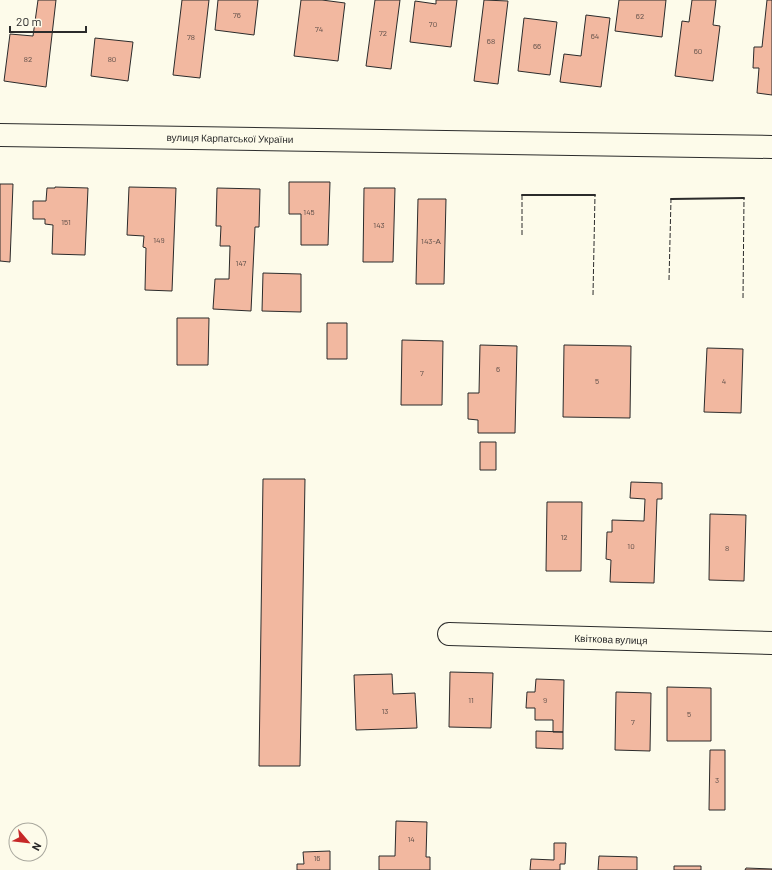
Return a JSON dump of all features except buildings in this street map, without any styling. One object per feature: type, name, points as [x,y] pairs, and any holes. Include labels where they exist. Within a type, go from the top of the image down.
[{"type":"main road","name":"вулиця Карпатської України","points":[[0,135],[772,147]]},
{"type":"main road","name":"Квіткова вулиця","points":[[449,634],[772,643]]},
{"type":"fence","points":[[522,195],[522,236]]},
{"type":"fence","points":[[593,295],[595,195]]},
{"type":"fence","points":[[743,298],[744,198]]},
{"type":"fence","points":[[669,280],[671,199]]},
{"type":"wall","points":[[522,195],[595,195]]},
{"type":"wall","points":[[671,199],[744,198]]}]
